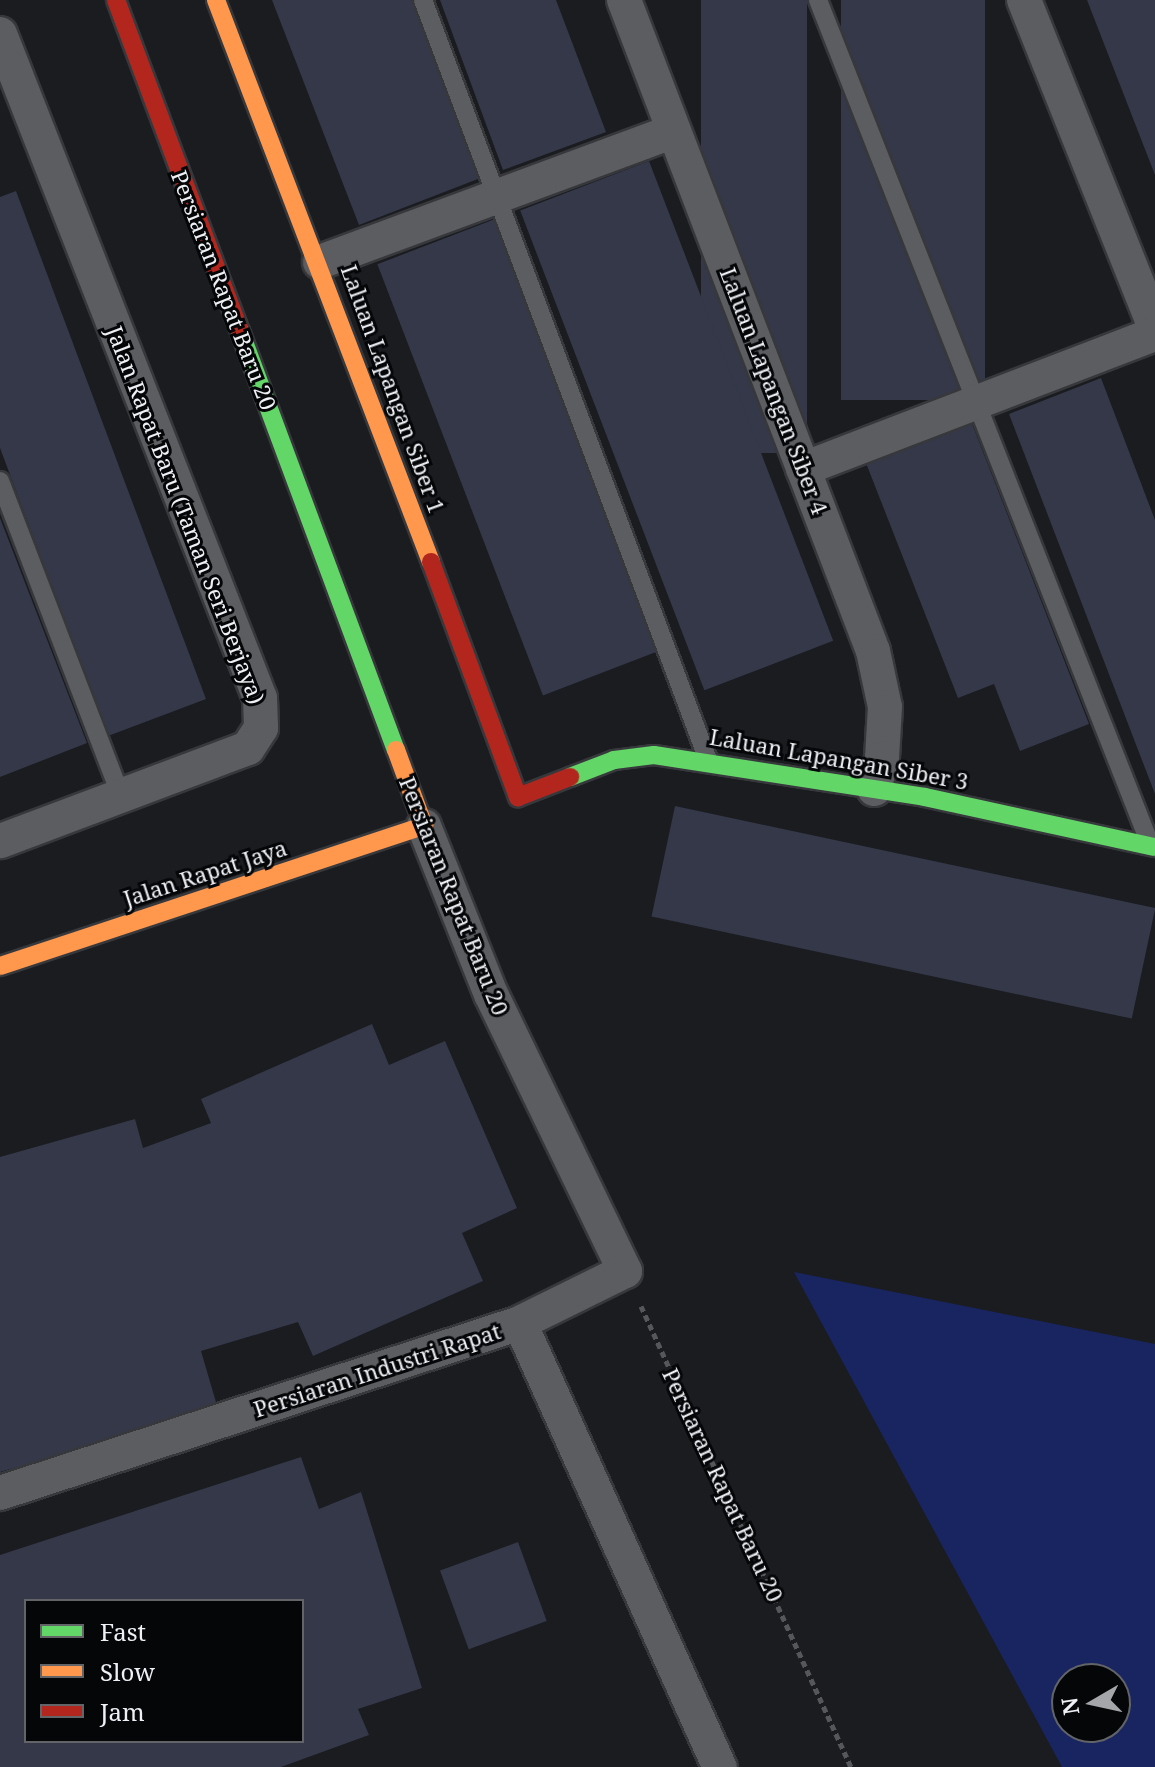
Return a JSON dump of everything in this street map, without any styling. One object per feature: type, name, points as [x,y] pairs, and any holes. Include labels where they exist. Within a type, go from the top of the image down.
[{"type":"street","name":"Persiaran Rapat Baru 20","points":[[116,0],[424,826],[491,994],[625,1271]]},
{"type":"street","name":"Laluan Lapangan Siber 1","points":[[216,0],[320,262],[518,797]]},
{"type":"street","name":"Laluan Lapangan Siber 4","points":[[624,0],[873,651],[882,693],[882,758],[874,789]]},
{"type":"street","points":[[1024,0],[1155,327]]},
{"type":"street","name":"Jalan Rapat Baru (Taman Seri Berjaya)","points":[[0,34],[260,698],[261,728],[248,748],[0,841]]},
{"type":"street","points":[[320,262],[674,131]]},
{"type":"street","points":[[803,469],[1155,334]]},
{"type":"street","name":"Laluan Lapangan Siber 3","points":[[518,797],[614,760],[654,755],[708,760],[874,789],[1153,847]]},
{"type":"street","name":"Jalan Rapat Jaya","points":[[0,966],[424,826]]},
{"type":"street","points":[[520,1323],[625,1271]]},
{"type":"street","name":"Persiaran Industri Rapat","points":[[0,1493],[520,1323],[720,1767]]},
{"type":"lane","points":[[423,0],[501,196],[708,760]]},
{"type":"lane","points":[[818,0],[974,403],[1153,847]]},
{"type":"lane","points":[[0,481],[121,797]]},
{"type":"path","name":"Persiaran Rapat Baru 20","points":[[625,1271],[851,1767]]},
{"type":"shaded area","points":[[794,1272],[1155,1344],[1155,1767],[1062,1767]]},
{"type":"building","points":[[272,0],[415,0],[483,177],[359,225]]},
{"type":"building","points":[[440,0],[556,0],[606,132],[503,170]]},
{"type":"building","points":[[701,0],[807,0],[807,453],[701,453]]},
{"type":"building","points":[[841,0],[985,0],[985,400],[841,400]]},
{"type":"building","points":[[1087,0],[1155,0],[1155,175]]},
{"type":"building","points":[[649,161],[833,641],[704,690],[520,210]]},
{"type":"building","points":[[16,191],[206,699],[108,736],[0,448],[0,197]]},
{"type":"building","points":[[495,219],[661,650],[543,695],[377,264]]},
{"type":"building","points":[[1101,378],[1155,520],[1155,794],[1009,414]]},
{"type":"building","points":[[971,421],[1089,724],[1020,751],[994,684],[958,698],[866,463]]},
{"type":"building","points":[[0,518],[87,743],[0,777]]},
{"type":"building","points":[[675,806],[1155,908],[1132,1019],[652,917]]},
{"type":"building","points":[[372,1024],[389,1065],[445,1041],[517,1208],[462,1233],[483,1281],[313,1356],[298,1322],[201,1351],[218,1409],[0,1472],[0,1157],[135,1119],[143,1148],[211,1123],[201,1099]]},
{"type":"building","points":[[301,1457],[319,1509],[361,1492],[422,1688],[358,1709],[369,1735],[281,1767],[0,1767],[0,1555]]},
{"type":"building","points":[[518,1542],[547,1621],[469,1649],[440,1570]]},
{"type":"traffic: fast","points":[[240,331],[396,750]]},
{"type":"traffic: fast","points":[[570,777],[614,760],[654,755],[925,797],[1155,847]]},
{"type":"traffic: slow","points":[[216,0],[431,562]]},
{"type":"traffic: slow","points":[[0,966],[424,826],[396,750]]},
{"type":"traffic: jam","points":[[116,0],[240,331]]},
{"type":"traffic: jam","points":[[431,562],[518,797],[570,777]]}]
